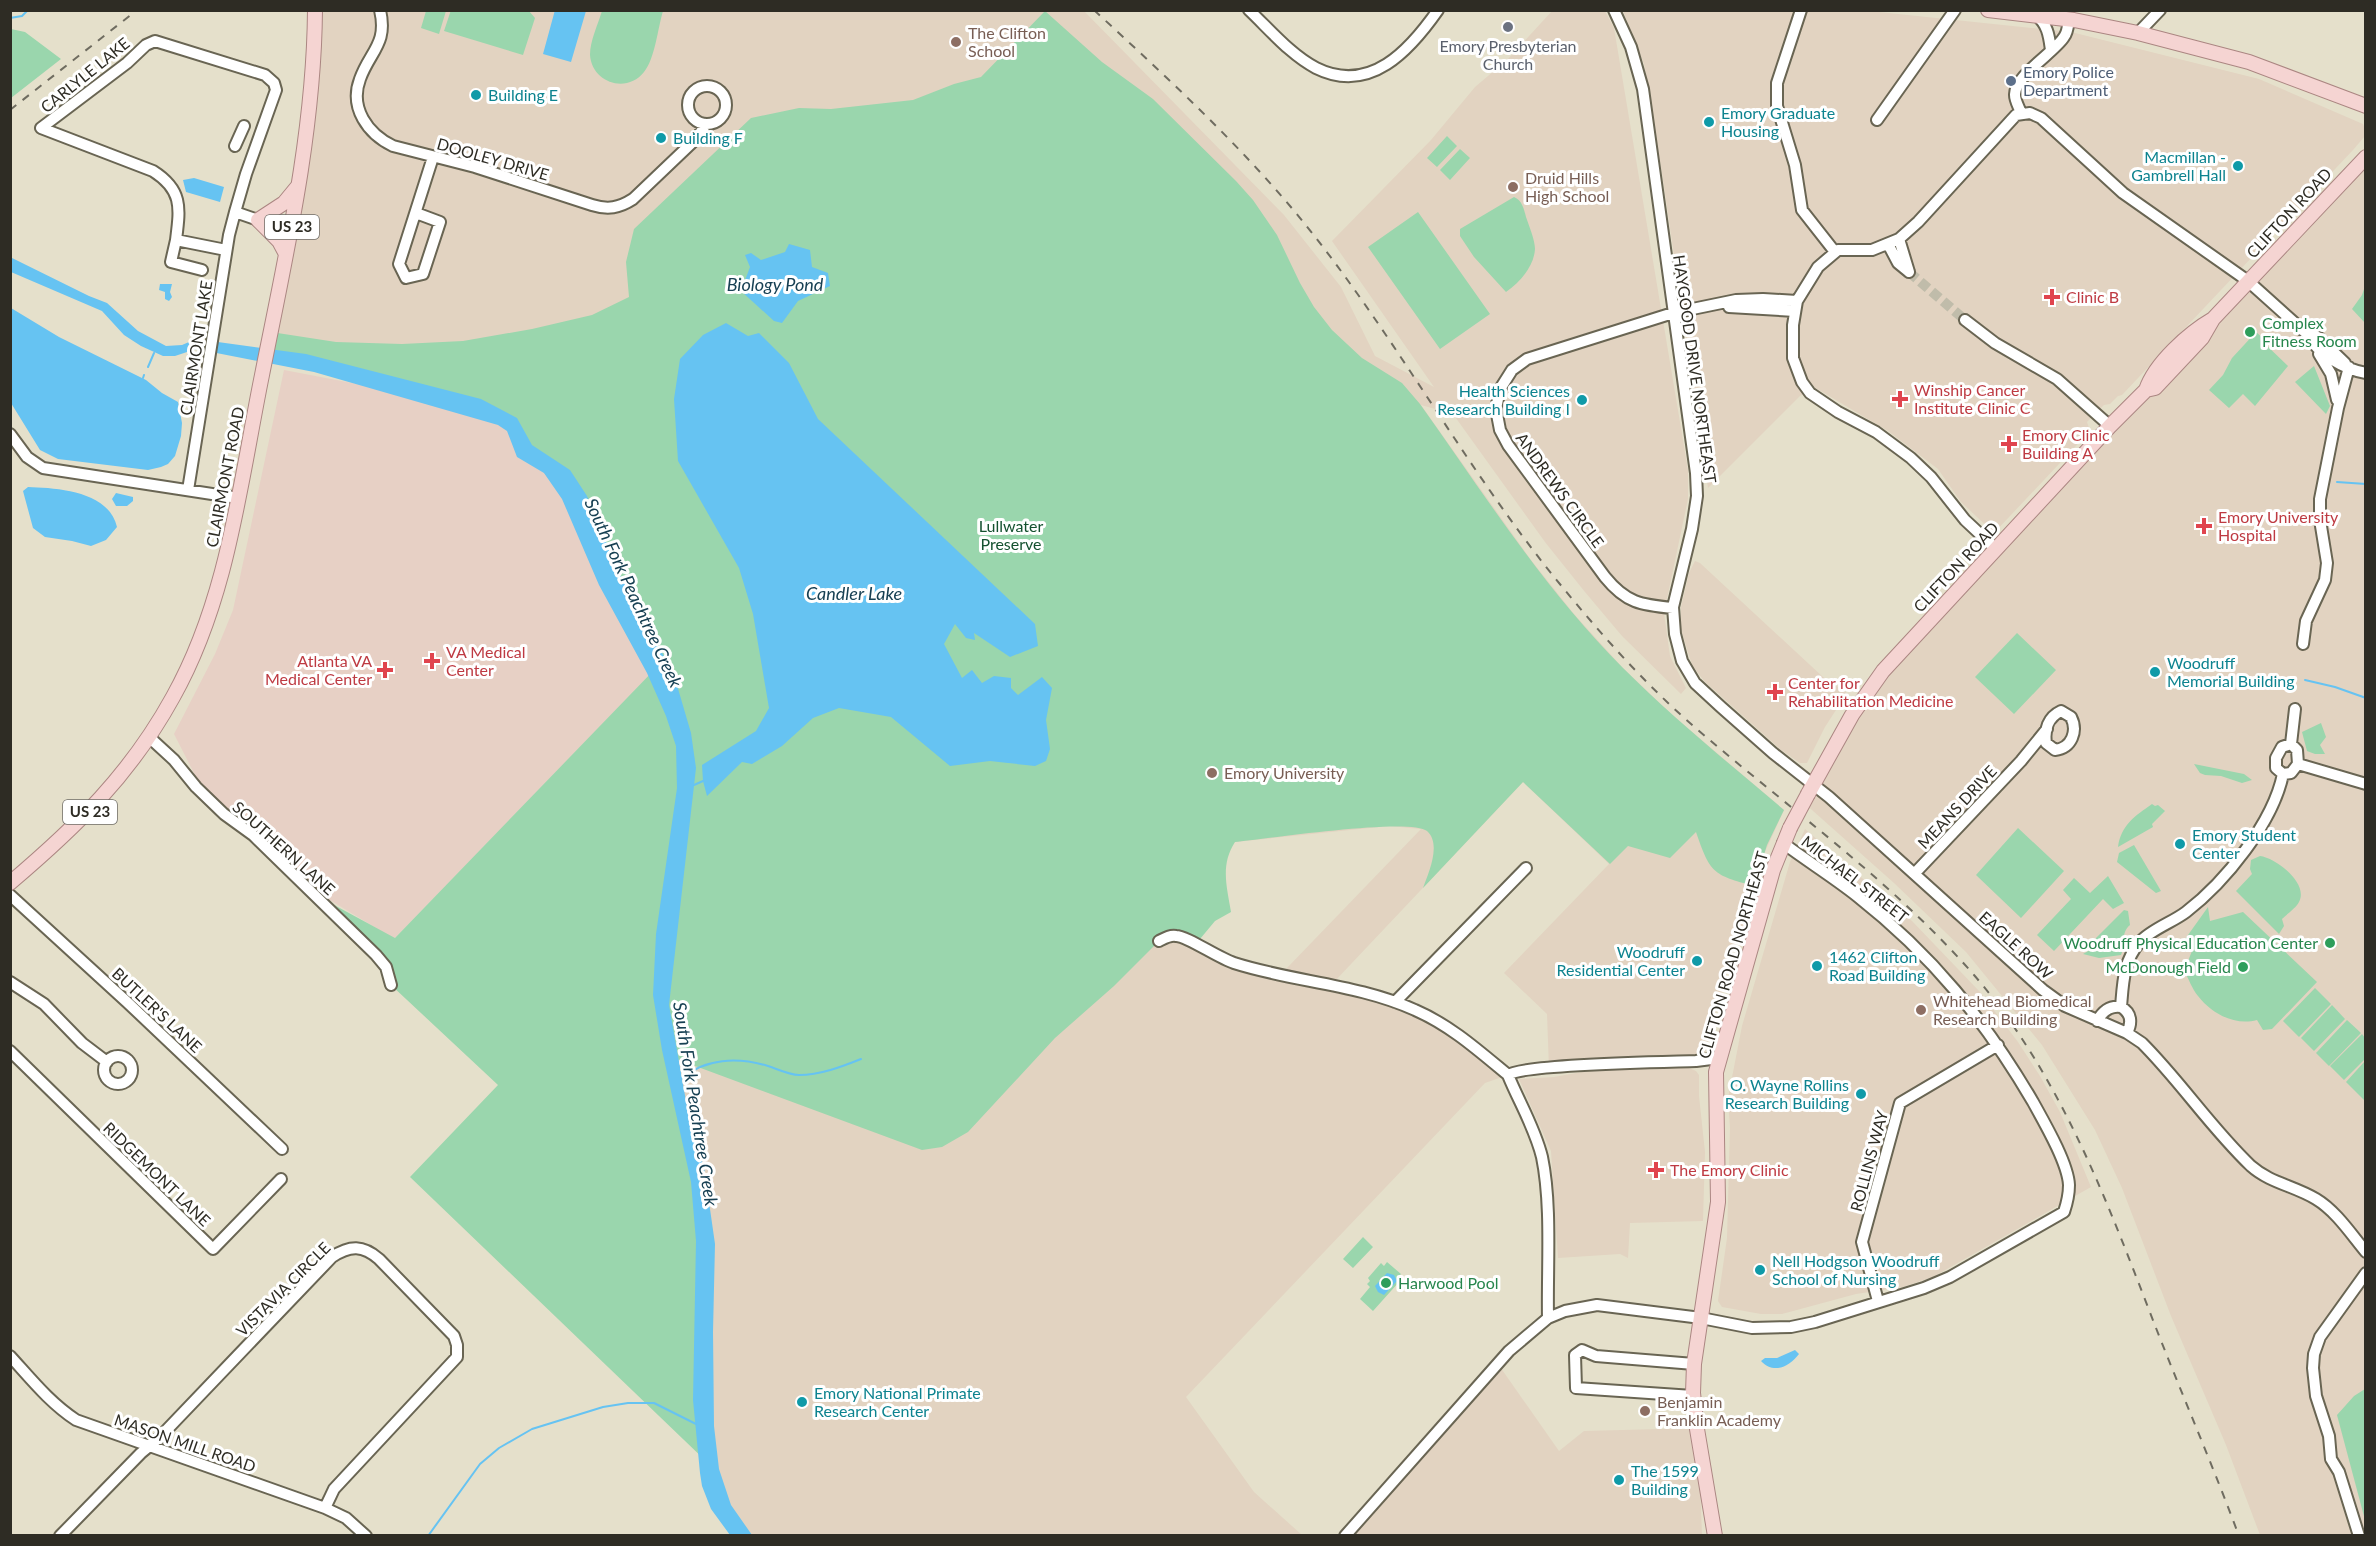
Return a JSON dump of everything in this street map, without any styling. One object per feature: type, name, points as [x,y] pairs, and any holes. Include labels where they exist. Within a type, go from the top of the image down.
[{"type":"main road","name":"CLAIRMONT ROAD","points":[[10,883],[94,807],[124,772],[179,687],[205,629],[223,568],[238,498],[300,185],[309,120],[315,10]]},
{"type":"main road","points":[[1988,10],[2069,19],[2138,33],[2249,62],[2366,106]]},
{"type":"main road","points":[[2252,277],[2366,157]]},
{"type":"main road","name":"CLIFTON ROAD","points":[[2326,198],[2366,157]]},
{"type":"main road","points":[[2351,173],[2366,169]]},
{"type":"main road","points":[[286,254],[279,241],[258,220],[284,203],[300,185]]},
{"type":"main road","name":"CLIFTON ROAD","points":[[1811,789],[1852,715],[1890,662],[2146,390],[2150,377],[2193,330],[2213,319],[2252,277]]},
{"type":"main road","name":"CLIFTON ROAD NORTHEAST","points":[[1715,1536],[1693,1396],[1694,1364],[1718,1202],[1719,1161],[1715,1095],[1719,1058],[1773,870],[1790,828],[1811,789]]},
{"type":"street","name":"DOOLEY DRIVE","points":[[380,10],[383,26],[381,39],[358,84],[357,100],[360,112],[369,129],[384,142],[475,167],[600,207],[612,208],[622,206],[633,199],[697,138],[706,124]]},
{"type":"street","points":[[1249,10],[1311,65],[1332,73],[1351,75],[1371,72],[1395,60],[1416,39],[1438,10]]},
{"type":"street","name":"HAYGOOD DRIVE NORTHEAST","points":[[1614,10],[1631,47],[1643,89],[1695,457],[1697,484],[1692,529],[1673,608],[1677,647],[1695,683],[1811,789]]},
{"type":"street","points":[[1801,10],[1777,83],[1777,106],[1796,165],[1802,210],[1835,252]]},
{"type":"street","points":[[1876,120],[1955,10]]},
{"type":"street","points":[[2138,33],[2160,10]]},
{"type":"street","points":[[2036,15],[2043,21],[2049,33],[2051,50]]},
{"type":"street","points":[[2021,113],[2016,99],[2016,88],[2066,35],[2069,19]]},
{"type":"street","name":"CARLYLE LAKE","points":[[202,270],[171,262],[180,211],[176,192],[165,178],[153,171],[41,128],[127,63],[146,45],[155,41],[247,68],[270,78],[276,90],[235,212]]},
{"type":"street","points":[[1996,549],[1965,520],[1931,477],[1911,458],[1876,432],[1830,407],[1810,393],[1803,382],[1792,352],[1796,306],[1813,272],[1835,252],[1872,250],[1894,242],[1918,222],[2010,119],[2021,113],[2035,114],[2041,118],[2123,193],[2252,277],[2310,339],[2331,374],[2338,408]]},
{"type":"street","points":[[235,146],[242,130],[257,142]]},
{"type":"street","points":[[416,213],[440,222],[423,274],[406,278],[399,264],[433,157]]},
{"type":"street","points":[[235,212],[258,220]]},
{"type":"street","name":"CLAIRMONT LAKE","points":[[188,490],[226,250],[235,212]]},
{"type":"street","points":[[176,240],[226,250]]},
{"type":"street","name":"ANDREWS CIRCLE","points":[[1673,608],[1637,603],[1623,596],[1614,587],[1508,445],[1500,430],[1496,409],[1503,382],[1512,370],[1527,359],[1673,313],[1712,306],[1796,306]]},
{"type":"street","points":[[1965,320],[1995,343],[2057,379],[2110,426]]},
{"type":"street","points":[[2310,339],[2318,337],[2349,367],[2366,373]]},
{"type":"street","points":[[2303,644],[2309,612],[2325,580],[2327,563],[2320,525],[2320,499],[2338,408],[2349,367]]},
{"type":"street","points":[[11,438],[31,462],[43,468],[238,498]]},
{"type":"street","points":[[2291,744],[2295,710]]},
{"type":"street","name":"MEANS DRIVE","points":[[1915,873],[2021,761],[2047,729],[2051,719],[2061,711],[2071,717],[2075,724],[2074,734],[2068,744],[2061,749],[2036,753],[2021,761]]},
{"type":"street","points":[[2047,729],[2046,743],[2055,750]]},
{"type":"street","name":"SOUTHERN LANE","points":[[148,737],[174,760],[196,787],[253,835],[376,955],[386,967],[391,985]]},
{"type":"street","points":[[2291,744],[2297,750],[2298,764],[2291,773],[2283,774],[2276,768],[2276,758],[2282,747],[2291,744]]},
{"type":"street","points":[[2298,764],[2366,784]]},
{"type":"street","points":[[2121,1007],[2123,973],[2140,941],[2187,911],[2223,876],[2265,819],[2281,785],[2283,774]]},
{"type":"street","name":"EAGLE ROW","points":[[1811,789],[1915,873],[2043,990],[2065,1006],[2097,1022],[2127,1033],[2142,1043],[2154,1054],[2220,1135],[2253,1168],[2298,1189],[2325,1205],[2366,1252]]},
{"type":"street","name":"MICHAEL STREET","points":[[1783,843],[1855,894],[1897,930],[1962,997],[1998,1045],[2040,1115],[2066,1170],[2069,1185],[2064,1212],[1950,1277],[1924,1288],[1878,1301]]},
{"type":"street","points":[[1395,1002],[1526,868]]},
{"type":"street","name":"BUTLER'S LANE","points":[[10,895],[282,1149]]},
{"type":"street","points":[[1160,941],[1168,936],[1178,936],[1235,964],[1363,992],[1395,1002],[1431,1017],[1451,1029],[1508,1076],[1537,1141],[1543,1162],[1548,1318]]},
{"type":"street","points":[[10,982],[44,1004],[82,1043],[107,1062]]},
{"type":"street","points":[[2097,1022],[2101,1014],[2111,1007],[2121,1007],[2129,1014],[2131,1021],[2127,1033]]},
{"type":"street","name":"ROLLINS WAY","points":[[1878,1301],[1862,1242],[1900,1103],[1998,1045]]},
{"type":"street","name":"RIDGEMONT LANE","points":[[10,1051],[213,1249],[281,1179]]},
{"type":"street","points":[[1508,1076],[1514,1071],[1549,1068],[1719,1058]]},
{"type":"street","name":"VISTAVIA CIRCLE","points":[[60,1536],[332,1257],[347,1248],[359,1247],[366,1250],[407,1286],[454,1336],[457,1357],[334,1489],[325,1508]]},
{"type":"street","points":[[2359,1536],[2339,1472],[2331,1459],[2329,1436],[2316,1396],[2313,1368],[2314,1354],[2320,1337],[2366,1273]]},
{"type":"street","points":[[1345,1536],[1509,1351],[1548,1318],[1565,1311],[1597,1305],[1701,1318],[1752,1328],[1791,1327],[1815,1322],[1878,1301]]},
{"type":"street","points":[[1693,1396],[1576,1388],[1575,1356],[1582,1350],[1596,1356],[1694,1364]]},
{"type":"street","name":"MASON MILL ROAD","points":[[10,1356],[61,1410],[76,1420],[325,1508],[346,1518],[366,1536]]},
{"type":"shaded area","points":[[1860,10],[2071,32],[2259,79],[2363,124],[2365,129],[2365,136],[2353,150],[2122,395],[2110,404],[2104,405],[2087,422],[2090,431],[1994,533],[1961,502],[1938,469],[1888,431],[1814,387],[1800,396],[1708,488],[1644,64],[1623,11]]},
{"type":"shaded area","name":"Emory University","points":[[315,11],[1084,11],[1284,215],[1341,287],[1375,356],[1434,387],[1332,241],[1431,140],[1475,87],[1508,59],[1552,11],[1605,11],[1614,28],[1688,470],[1688,499],[1664,613],[1670,656],[1686,688],[1681,694],[1622,636],[1585,592],[1545,542],[1453,414],[1421,405],[1531,560],[1574,614],[1622,667],[1671,714],[1784,810],[1760,863],[1744,930],[1735,945],[1703,1060],[1549,1068],[1547,1014],[1504,973],[1609,864],[1523,782],[1334,982],[1286,969],[1421,829],[1389,826],[1235,842],[1165,913],[1202,948],[1414,1009],[1508,1075],[1485,1083],[1186,1397],[1254,1492],[1302,1535],[743,1535],[718,1495],[682,1116],[656,669],[514,430],[266,357],[286,254]]},
{"type":"shaded area","points":[[2365,157],[2365,1535],[2260,1535],[2122,1188],[2095,1130],[2042,1045],[1966,952],[1894,883],[1803,802],[1863,698]]},
{"type":"shaded area","name":"VA Medical Center","points":[[284,370],[420,396],[497,420],[550,473],[656,669],[394,939],[320,894],[198,781],[174,734],[215,654],[233,610]]},
{"type":"shaded area","points":[[1695,561],[1700,563],[1823,677],[1847,693],[1825,727],[1807,763],[1800,763],[1781,750],[1704,681],[1692,665],[1681,630],[1681,607],[1689,573]]},
{"type":"shaded area","points":[[1805,829],[1912,921],[1980,992],[2018,1042],[2040,1076],[2060,1112],[2091,1187],[1933,1277],[1903,1287],[1856,1294],[1782,1314],[1761,1314],[1722,1307],[1718,1301],[1727,1238],[1730,1128],[1728,1098],[1742,1026],[1790,862]]},
{"type":"shaded area","points":[[1689,1068],[1699,1075],[1705,1152],[1703,1221],[1630,1223],[1628,1258],[1620,1254],[1558,1258],[1551,1151],[1519,1079],[1554,1077],[1592,1070]]},
{"type":"shaded area","points":[[1498,1364],[1559,1451],[1584,1431],[1698,1428],[1702,1535],[1345,1536]]},
{"type":"green space","points":[[451,10],[529,11],[535,18],[523,55],[444,31]]},
{"type":"green space","points":[[426,11],[446,11],[439,34],[421,28]]},
{"type":"green space","points":[[602,11],[663,11],[654,51],[648,66],[637,79],[629,83],[611,82],[597,73],[592,65],[591,44]]},
{"type":"green space","name":"Lullwater Preserve","points":[[1045,11],[1102,62],[1153,99],[1236,181],[1253,200],[1277,235],[1314,307],[1332,330],[1362,358],[1402,383],[1420,404],[1516,540],[1567,606],[1623,668],[1662,705],[1784,810],[1767,845],[1754,886],[1730,879],[1715,870],[1705,856],[1696,832],[1670,858],[1628,846],[1610,864],[1523,782],[1423,888],[1434,851],[1433,843],[1427,831],[1415,827],[1367,828],[1235,842],[1227,859],[1226,868],[1231,912],[1215,921],[1195,945],[1184,937],[1159,941],[1114,986],[1055,1038],[968,1132],[942,1147],[922,1150],[671,1057],[697,1187],[709,1464],[410,1177],[498,1085],[391,985],[389,975],[312,893],[395,938],[656,668],[588,528],[499,416],[266,357],[271,332],[336,342],[402,344],[463,341],[532,329],[592,315],[629,297],[626,262],[634,229],[751,118],[799,108],[831,109],[913,100],[954,84],[981,77]]},
{"type":"green space","points":[[11,29],[25,32],[61,59],[11,98]]},
{"type":"green space","points":[[1447,136],[1457,146],[1437,167],[1427,158]]},
{"type":"green space","points":[[1460,149],[1470,158],[1450,180],[1440,170]]},
{"type":"green space","points":[[1514,197],[1519,200],[1523,208],[1535,249],[1532,262],[1525,274],[1506,292],[1474,257],[1460,236],[1460,229]]},
{"type":"green space","points":[[1418,212],[1490,314],[1440,349],[1368,247]]},
{"type":"green space","points":[[2365,286],[2366,323],[2352,309],[2362,295]]},
{"type":"green space","points":[[2256,332],[2288,366],[2255,406],[2243,394],[2229,408],[2209,390],[2223,375],[2232,358]]},
{"type":"green space","points":[[2314,366],[2330,406],[2326,414],[2295,382]]},
{"type":"green space","points":[[2017,633],[2056,670],[2014,714],[1975,677]]},
{"type":"green space","points":[[2321,723],[2326,737],[2320,745],[2325,754],[2315,754],[2307,751],[2302,732]]},
{"type":"green space","points":[[2194,764],[2244,774],[2252,780],[2242,783],[2221,776],[2205,775],[2200,773]]},
{"type":"green space","points":[[2152,804],[2158,805],[2165,811],[2152,824],[2153,827],[2118,847],[2126,827]]},
{"type":"green space","points":[[2018,828],[2064,871],[2021,918],[1976,875]]},
{"type":"green space","points":[[2134,845],[2161,891],[2156,893],[2117,862],[2119,853]]},
{"type":"green space","points":[[2260,856],[2282,866],[2295,880],[2301,895],[2294,909],[2282,919],[2284,926],[2279,934],[2236,891],[2252,874],[2251,860]]},
{"type":"green space","points":[[2108,876],[2124,903],[2113,909],[2103,899],[2054,951],[2037,935],[2071,899],[2063,890],[2074,878],[2090,893]]},
{"type":"green space","name":"McDonough Field","points":[[2208,907],[2210,921],[2243,912],[2317,982],[2272,1029],[2263,1030],[2257,1020],[2232,1020],[2217,1013],[2192,987],[2184,971],[2192,951],[2183,942]]},
{"type":"green space","points":[[2124,910],[2128,911],[2130,925],[2124,935],[2121,955],[2099,958],[2083,954],[2090,950],[2096,938]]},
{"type":"green space","points":[[2315,988],[2331,1004],[2299,1037],[2283,1021]]},
{"type":"green space","points":[[2332,1005],[2345,1019],[2314,1051],[2301,1038]]},
{"type":"green space","points":[[2347,1020],[2361,1033],[2329,1066],[2316,1053]]},
{"type":"green space","points":[[2362,1034],[2365,1038],[2365,1059],[2344,1080],[2330,1066]]},
{"type":"green space","points":[[2365,1061],[2365,1101],[2346,1082]]},
{"type":"green space","points":[[1363,1237],[1373,1247],[1353,1268],[1343,1259]]},
{"type":"green space","points":[[1387,1262],[1401,1274],[1398,1277],[1399,1282],[1373,1311],[1360,1299],[1370,1287],[1367,1284],[1370,1281],[1368,1278],[1381,1263],[1384,1266]]},
{"type":"green space","points":[[2365,1389],[2365,1520],[2337,1415],[2354,1396]]},
{"type":"water","points":[[555,10],[586,11],[571,62],[543,54]]},
{"type":"water","points":[[194,178],[224,187],[220,202],[186,192],[183,180]]},
{"type":"water","name":"Biology Pond","points":[[789,244],[810,250],[812,267],[828,273],[830,286],[798,301],[782,323],[774,321],[741,291],[750,267],[745,255],[751,253],[761,260],[785,252]]},
{"type":"water","points":[[10,257],[107,303],[138,331],[166,346],[182,345],[196,339],[306,354],[481,399],[517,418],[532,445],[570,470],[587,496],[620,575],[674,675],[691,733],[696,768],[669,1005],[689,1118],[704,1167],[715,1244],[714,1426],[719,1469],[731,1505],[752,1535],[730,1535],[711,1509],[702,1486],[693,1400],[696,1241],[691,1182],[662,1050],[653,995],[656,934],[677,788],[676,746],[647,673],[599,585],[562,499],[544,473],[517,457],[507,431],[498,425],[314,372],[196,349],[175,356],[163,356],[124,335],[102,311],[11,272]]},
{"type":"water","points":[[160,284],[172,284],[170,292],[172,297],[169,301],[165,299],[165,292],[159,290]]},
{"type":"water","points":[[11,308],[59,337],[146,380],[178,402],[182,423],[181,436],[175,456],[168,464],[148,470],[58,459],[40,450],[11,403]]},
{"type":"water","name":"Candler Lake","points":[[726,323],[748,336],[759,333],[789,363],[818,419],[1035,624],[1038,646],[1010,657],[974,633],[975,640],[966,638],[955,624],[944,644],[962,678],[972,670],[982,683],[994,676],[1011,678],[1011,688],[1018,695],[1042,677],[1052,688],[1046,720],[1050,749],[1046,761],[1035,766],[990,761],[950,766],[891,717],[839,708],[813,718],[782,746],[752,764],[742,762],[707,796],[702,765],[756,731],[769,708],[753,614],[739,568],[678,461],[674,399],[680,359],[703,335]]},
{"type":"water","points":[[28,487],[67,491],[93,499],[112,515],[117,527],[106,540],[91,546],[45,537],[33,528],[23,491]]},
{"type":"water","points":[[116,493],[133,497],[133,501],[127,506],[116,506],[112,499]]},
{"type":"water","name":"Harwood Pool","points":[[1387,1273],[1394,1275],[1397,1281],[1384,1295],[1378,1292],[1375,1286]]},
{"type":"water","points":[[1795,1350],[1799,1354],[1791,1362],[1781,1367],[1771,1368],[1761,1361],[1765,1358],[1777,1358]]},
{"type":"waterway","points":[[10,18],[22,16],[28,10]]},
{"type":"waterway","points":[[148,367],[154,353]]},
{"type":"waterway","points":[[2337,482],[2366,484]]},
{"type":"waterway","points":[[2305,680],[2366,698]]},
{"type":"waterway","points":[[694,785],[703,781]]},
{"type":"waterway","name":"South Fork Peachtree Creek","points":[[681,1079],[700,1067],[722,1061],[745,1061],[787,1073],[807,1075],[838,1068],[861,1059]]},
{"type":"waterway","points":[[428,1536],[480,1464],[499,1448],[532,1429],[603,1407],[628,1403],[654,1403],[696,1424]]},
{"type":"tunnel","points":[[1909,272],[1965,320]]},
{"type":"railway","points":[[10,110],[137,10]]},
{"type":"railway","points":[[1094,10],[1214,124],[1297,215],[1354,289],[1501,506],[1564,589],[1611,645],[1680,714],[1841,848],[1910,909],[1974,975],[2005,1014],[2058,1099],[2101,1189],[2239,1536]]},
{"type":"place","name":"Emory Presbyterian Church","points":[[1508,27]]},
{"type":"place","name":"The Clifton School","points":[[956,42]]},
{"type":"place","name":"Emory Police Department","points":[[2011,81]]},
{"type":"place","name":"Building E","points":[[476,95]]},
{"type":"place","name":"Emory Graduate Housing","points":[[1709,122]]},
{"type":"place","name":"Building F","points":[[661,138]]},
{"type":"place","name":"Macmillan - Gambrell Hall","points":[[2238,166]]},
{"type":"place","name":"Druid Hills High School","points":[[1513,187]]},
{"type":"place","name":"Clinic B","points":[[2052,297]]},
{"type":"place","name":"Complex Fitness Room","points":[[2250,332]]},
{"type":"place","name":"Winship Cancer Institute Clinic C","points":[[1900,399]]},
{"type":"place","name":"Health Sciences Research Building I","points":[[1582,400]]},
{"type":"place","name":"Emory Clinic Building A","points":[[2009,444]]},
{"type":"place","name":"Emory University Hospital","points":[[2204,526]]},
{"type":"place","name":"VA Medical Center","points":[[432,661]]},
{"type":"place","name":"Atlanta VA Medical Center","points":[[385,670]]},
{"type":"place","name":"Woodruff Memorial Building","points":[[2155,672]]},
{"type":"place","name":"Center for Rehabilitation Medicine","points":[[1775,692]]},
{"type":"place","name":"Emory University","points":[[1212,773]]},
{"type":"place","name":"Emory Student Center","points":[[2180,844]]},
{"type":"place","name":"Woodruff Physical Education Center","points":[[2330,943]]},
{"type":"place","name":"Woodruff Residential Center","points":[[1697,961]]},
{"type":"place","name":"1462 Clifton Road Building","points":[[1817,966]]},
{"type":"place","name":"McDonough Field","points":[[2243,967]]},
{"type":"place","name":"Whitehead Biomedical Research Building","points":[[1921,1010]]},
{"type":"place","name":"O. Wayne Rollins Research Building","points":[[1861,1094]]},
{"type":"place","name":"The Emory Clinic","points":[[1656,1170]]},
{"type":"place","name":"Nell Hodgson Woodruff School of Nursing","points":[[1760,1270]]},
{"type":"place","name":"Harwood Pool","points":[[1386,1283]]},
{"type":"place","name":"Emory National Primate Research Center","points":[[802,1402]]},
{"type":"place","name":"Benjamin Franklin Academy","points":[[1645,1411]]},
{"type":"place","name":"The 1599 Building","points":[[1619,1480]]}]
